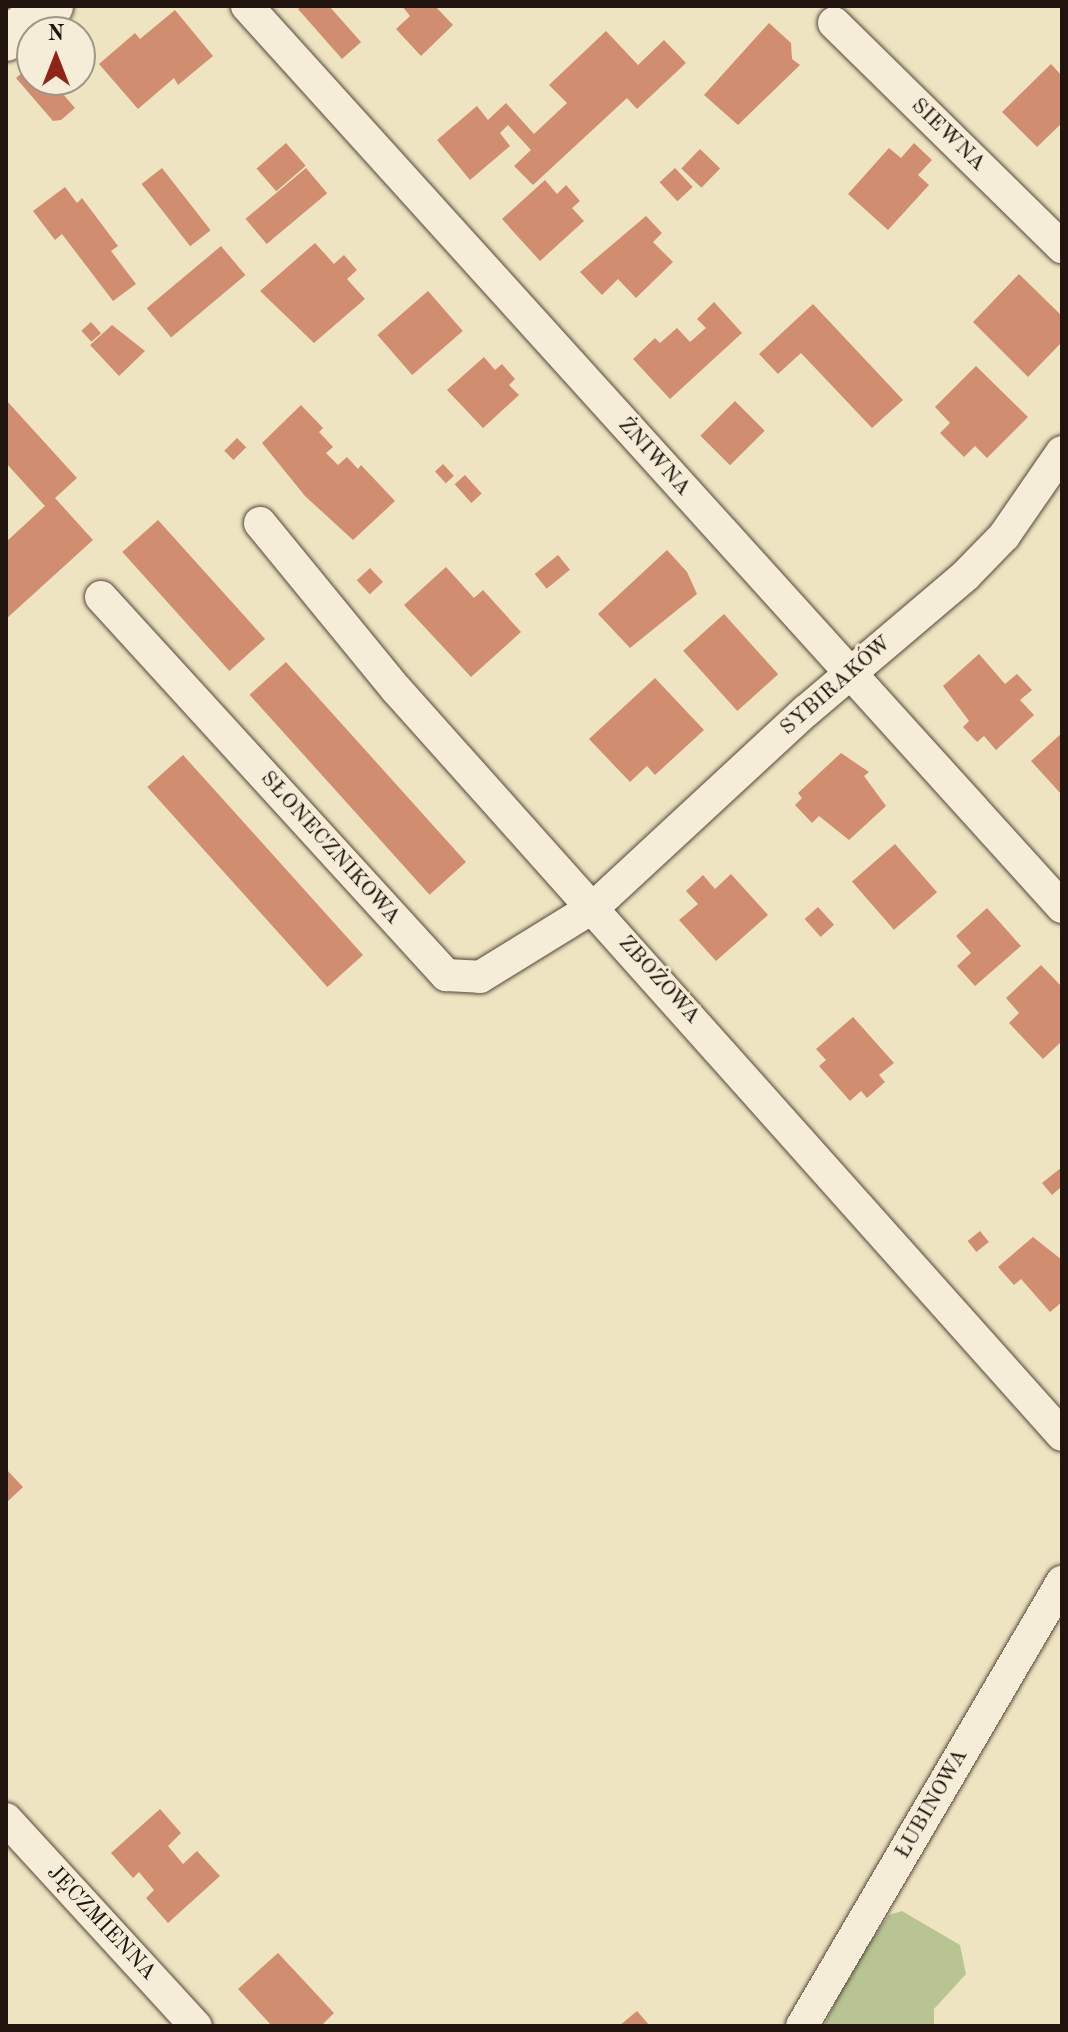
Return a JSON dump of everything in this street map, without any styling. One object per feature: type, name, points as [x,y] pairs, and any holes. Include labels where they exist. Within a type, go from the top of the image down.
[{"type":"street","points":[[6,39],[51,6]]},
{"type":"street","name":"ŻNIWNA","points":[[247,6],[1062,907]]},
{"type":"street","name":"SIEWNA","points":[[834,23],[1062,247]]},
{"type":"street","name":"SYBIRAKÓW","points":[[594,907],[1004,536],[1062,452]]},
{"type":"street","name":"ZBOŻOWA","points":[[260,523],[329,601],[396,689],[594,907],[1062,1435]]},
{"type":"street","name":"SŁONECZNIKOWA","points":[[101,597],[446,975],[480,977],[594,907]]},
{"type":"street","name":"ŁUBINOWA","points":[[802,2026],[1062,1582]]},
{"type":"street","name":"JĘCZMIENNA","points":[[6,1819],[196,2026]]},
{"type":"green space","points":[[902,1911],[960,1945],[966,1974],[934,2009],[934,2026],[824,2026],[850,1972],[889,1915]]},
{"type":"building","points":[[302,6],[329,6],[361,42],[342,59],[298,9]]},
{"type":"building","points":[[402,6],[435,6],[453,25],[421,56],[396,29],[410,16]]},
{"type":"building","points":[[175,10],[213,56],[178,85],[174,78],[138,109],[99,64],[135,33],[140,39]]},
{"type":"building","points":[[769,23],[791,43],[792,59],[800,65],[738,125],[704,95]]},
{"type":"building","points":[[606,31],[638,65],[664,40],[686,63],[637,109],[627,98],[533,185],[514,166],[531,150],[508,125],[500,133],[510,146],[470,180],[437,140],[477,106],[488,120],[506,103],[534,134],[567,103],[549,85]]},
{"type":"building","points":[[1051,64],[1062,76],[1062,123],[1037,147],[1002,112]]},
{"type":"building","points":[[31,96],[65,96],[75,108],[61,120],[53,121]]},
{"type":"building","points":[[286,143],[306,166],[276,191],[257,169]]},
{"type":"building","points":[[914,143],[932,160],[918,175],[929,185],[888,230],[848,194],[889,148],[901,158]]},
{"type":"building","points":[[700,149],[720,168],[701,188],[681,168]]},
{"type":"building","points":[[162,168],[211,230],[190,246],[142,184]]},
{"type":"building","points":[[306,168],[327,193],[267,244],[245,219]]},
{"type":"building","points":[[675,168],[693,187],[677,201],[660,182]]},
{"type":"building","points":[[545,180],[557,194],[566,185],[580,201],[572,208],[584,221],[540,261],[502,219]]},
{"type":"building","points":[[65,187],[77,203],[82,198],[118,246],[111,251],[136,284],[113,301],[62,234],[55,240],[33,211]]},
{"type":"building","points":[[646,216],[662,233],[653,242],[673,262],[636,298],[618,279],[602,295],[580,272]]},
{"type":"building","points":[[315,243],[334,264],[344,255],[357,270],[347,279],[365,299],[314,343],[260,291]]},
{"type":"building","points":[[221,246],[245,275],[171,337],[147,308]]},
{"type":"building","points":[[1019,274],[1062,316],[1062,342],[1028,377],[973,322]]},
{"type":"building","points":[[428,291],[463,331],[412,375],[377,335]]},
{"type":"building","points":[[714,302],[742,333],[670,399],[633,359],[655,338],[660,343],[677,328],[690,342],[706,328],[697,319]]},
{"type":"building","points":[[813,304],[903,400],[872,428],[801,353],[778,374],[759,354]]},
{"type":"building","points":[[91,322],[101,333],[91,342],[81,331]]},
{"type":"building","points":[[112,325],[145,351],[119,376],[90,345]]},
{"type":"building","points":[[484,357],[495,370],[502,364],[515,379],[509,385],[519,395],[483,428],[447,390]]},
{"type":"building","points":[[976,366],[1028,417],[987,458],[975,446],[964,457],[940,433],[950,423],[935,407]]},
{"type":"building","points":[[6,400],[77,478],[55,498],[93,540],[6,619],[6,542],[45,506],[6,463]]},
{"type":"building","points":[[735,401],[765,431],[730,465],[700,436]]},
{"type":"building","points":[[301,405],[323,428],[319,432],[333,447],[326,453],[338,465],[347,457],[358,469],[361,465],[395,501],[353,540],[305,496],[262,443]]},
{"type":"building","points":[[237,438],[246,447],[233,460],[224,451]]},
{"type":"building","points":[[443,464],[454,476],[446,483],[435,472]]},
{"type":"building","points":[[465,475],[482,494],[471,503],[455,484]]},
{"type":"building","points":[[158,520],[265,639],[229,671],[122,552]]},
{"type":"building","points":[[667,550],[687,572],[697,594],[630,648],[598,614]]},
{"type":"building","points":[[558,555],[570,570],[547,589],[535,574]]},
{"type":"building","points":[[446,567],[474,598],[483,590],[521,632],[471,677],[404,605]]},
{"type":"building","points":[[370,568],[383,582],[370,594],[357,580]]},
{"type":"building","points":[[724,614],[778,674],[737,711],[683,651]]},
{"type":"building","points":[[979,654],[1005,684],[1017,674],[1032,690],[1020,700],[1034,715],[996,750],[984,736],[977,742],[963,727],[969,721],[943,686]]},
{"type":"building","points":[[286,662],[466,862],[430,895],[250,695]]},
{"type":"building","points":[[655,678],[704,730],[655,775],[647,766],[630,782],[589,739]]},
{"type":"building","points":[[1062,733],[1062,795],[1031,761]]},
{"type":"building","points":[[841,753],[869,772],[864,776],[886,806],[849,840],[819,816],[812,823],[795,805],[802,798],[798,793]]},
{"type":"building","points":[[183,755],[363,955],[327,987],[147,787]]},
{"type":"building","points":[[895,844],[937,892],[894,930],[852,881]]},
{"type":"building","points":[[731,874],[768,915],[716,961],[679,920],[698,904],[686,891],[703,875],[715,889]]},
{"type":"building","points":[[818,907],[834,925],[821,937],[805,919]]},
{"type":"building","points":[[987,908],[1021,946],[975,986],[957,966],[971,953],[956,936]]},
{"type":"building","points":[[1041,965],[1062,987],[1062,1041],[1043,1059],[1009,1023],[1019,1013],[1006,998]]},
{"type":"building","points":[[853,1017],[894,1063],[879,1075],[885,1082],[867,1098],[861,1091],[850,1101],[819,1066],[826,1060],[816,1049]]},
{"type":"building","points":[[1062,1167],[1062,1186],[1052,1195],[1042,1183]]},
{"type":"building","points":[[980,1231],[989,1242],[976,1252],[968,1241]]},
{"type":"building","points":[[1033,1237],[1062,1260],[1062,1302],[1050,1312],[1021,1279],[1014,1285],[998,1267]]},
{"type":"building","points":[[6,1469],[23,1487],[6,1503]]},
{"type":"building","points":[[160,1809],[181,1833],[168,1846],[183,1864],[197,1851],[220,1876],[168,1923],[146,1898],[154,1890],[139,1872],[133,1878],[111,1853]]},
{"type":"building","points":[[278,1953],[334,2013],[321,2026],[272,2026],[238,1989]]},
{"type":"building","points":[[637,2011],[650,2026],[619,2026]]}]
